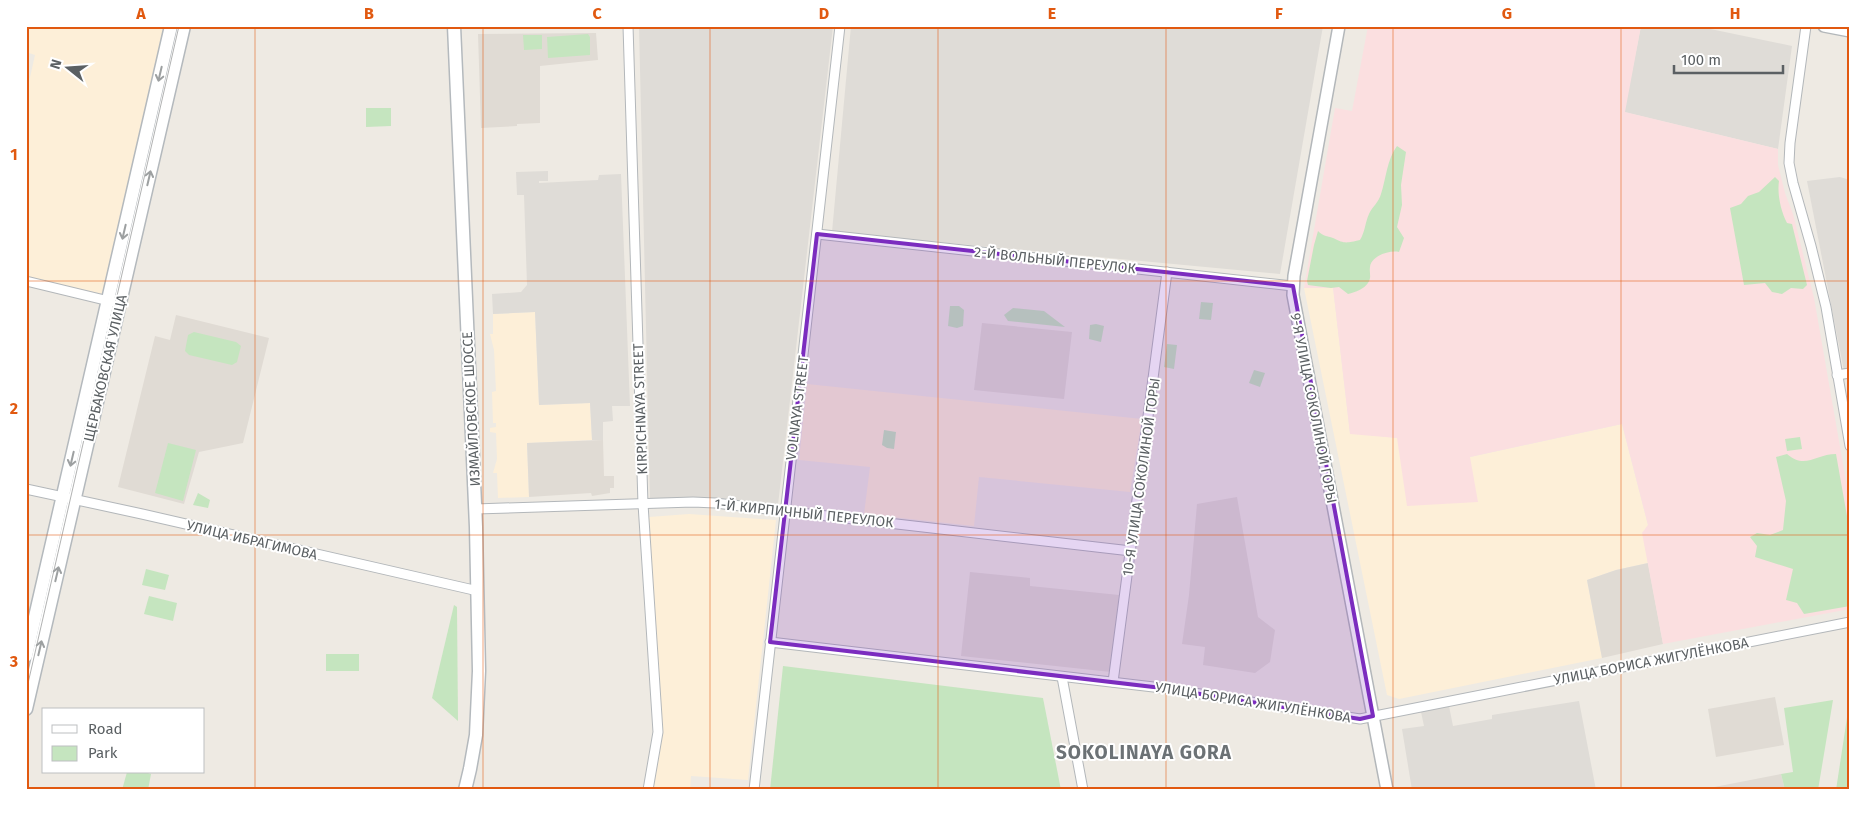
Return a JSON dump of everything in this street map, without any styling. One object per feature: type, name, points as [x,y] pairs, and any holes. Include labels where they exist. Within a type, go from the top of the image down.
[{"type":"main road","name":"ЩЕРБАКОВСКАЯ УЛИЦА","points":[[26,709],[69,498],[114,302],[171,26]]},
{"type":"main road","name":"ЩЕРБАКОВСКАЯ УЛИЦА","points":[[114,302],[184,26]]},
{"type":"main road","name":"ИЗМАЙЛОВСКОЕ ШОССЕ","points":[[454,26],[476,509],[478,592],[478,712],[474,752],[465,790]]},
{"type":"main road","name":"ЩЕРБАКОВСКАЯ УЛИЦА","points":[[26,656],[69,498]]},
{"type":"street","name":"KIRPICHNAYA STREET","points":[[628,26],[643,504],[658,732],[648,790]]},
{"type":"street","name":"VOLNAYA STREET","points":[[754,790],[840,26]]},
{"type":"street","name":"9-Я УЛИЦА СОКОЛИНОЙ ГОРЫ","points":[[1339,26],[1293,286],[1301,340],[1387,790]]},
{"type":"street","points":[[1806,26],[1789,163],[1821,285],[1850,446]]},
{"type":"street","points":[[1824,26],[1850,31]]},
{"type":"street","name":"2-Й ВОЛЬНЫЙ ПЕРЕУЛОК","points":[[817,234],[1293,286]]},
{"type":"street","name":"10-Я УЛИЦА СОКОЛИНОЙ ГОРЫ","points":[[1112,682],[1167,272]]},
{"type":"street","points":[[26,281],[114,302]]},
{"type":"street","points":[[1837,375],[1850,373]]},
{"type":"street","name":"УЛИЦА ИБРАГИМОВА","points":[[26,489],[478,592]]},
{"type":"street","name":"1-Й КИРПИЧНЫЙ ПЕРЕУЛОК","points":[[476,509],[715,503],[1131,551]]},
{"type":"street","name":"УЛИЦА БОРИСА ЖИГУЛЁНКОВА","points":[[770,642],[1162,688],[1360,719],[1850,622]]},
{"type":"street","points":[[1062,677],[1083,790]]},
{"type":"highlighted area","points":[[817,234],[1293,286],[1373,716],[1360,719],[1162,688],[770,642]]},
{"type":"shaded area","points":[[26,26],[168,26],[103,294],[26,277],[26,95],[35,55],[26,52]]},
{"type":"shaded area","points":[[639,26],[833,26],[778,505],[714,499],[650,500]]},
{"type":"shaded area","points":[[851,26],[1323,26],[1280,274],[832,232]]},
{"type":"shaded area","points":[[1368,26],[1641,26],[1625,112],[1778,149],[1778,165],[1785,193],[1793,214],[1814,298],[1850,504],[1850,609],[1663,644],[1642,533],[1648,525],[1622,424],[1470,457],[1478,502],[1407,506],[1397,438],[1350,434],[1333,288],[1304,288],[1335,108],[1352,111]]},
{"type":"shaded area","points":[[1641,26],[1696,26],[1792,46],[1778,149],[1624,112]]},
{"type":"shaded area","points":[[596,33],[598,60],[540,66],[540,123],[481,128],[478,34]]},
{"type":"shaded area","points":[[548,171],[548,181],[539,181],[539,183],[598,180],[599,175],[621,174],[630,406],[612,406],[613,421],[603,422],[603,440],[592,440],[590,403],[539,405],[535,312],[493,314],[492,294],[521,292],[527,285],[524,195],[517,195],[516,172]]},
{"type":"shaded area","points":[[1840,177],[1850,180],[1850,370],[1844,371],[1807,181]]},
{"type":"shaded area","points":[[1333,287],[1350,433],[1397,438],[1470,457],[1622,424],[1648,525],[1643,533],[1648,563],[1616,570],[1587,580],[1602,658],[1399,699],[1387,695],[1304,288]]},
{"type":"shaded area","points":[[535,312],[539,405],[590,403],[592,440],[527,443],[529,497],[498,498],[497,473],[493,473],[497,459],[496,433],[490,432],[490,428],[496,427],[496,423],[493,423],[492,392],[496,391],[494,350],[490,334],[493,334],[493,314]]},
{"type":"shaded area","points":[[176,315],[269,338],[243,443],[199,452],[184,504],[118,487],[155,336],[170,340]]},
{"type":"shaded area","points":[[982,323],[1072,332],[1064,399],[974,390]]},
{"type":"shaded area","points":[[807,384],[1142,419],[1130,492],[979,477],[974,526],[864,514],[870,467],[799,460]]},
{"type":"shaded area","points":[[603,440],[604,476],[614,476],[614,488],[610,488],[610,493],[592,496],[591,493],[529,497],[527,443]]},
{"type":"shaded area","points":[[1237,497],[1258,617],[1275,630],[1270,662],[1255,673],[1203,665],[1205,647],[1182,644],[1189,595],[1197,504]]},
{"type":"shaded area","points":[[689,514],[776,520],[748,780],[691,776],[690,790],[650,790],[659,732],[649,517]]},
{"type":"shaded area","points":[[1648,563],[1663,644],[1602,658],[1587,580],[1616,570]]},
{"type":"shaded area","points":[[970,572],[1030,578],[1030,586],[1119,595],[1111,672],[961,656]]},
{"type":"shaded area","points":[[1775,697],[1784,745],[1716,757],[1708,709]]},
{"type":"shaded area","points":[[1579,701],[1596,790],[1412,790],[1402,729],[1424,726],[1421,712],[1449,706],[1453,726],[1492,719],[1492,715]]},
{"type":"shaded area","points":[[1781,774],[1785,790],[1699,790]]},
{"type":"green space","points":[[588,34],[590,37],[590,55],[548,58],[547,37]]},
{"type":"green space","points":[[523,35],[542,35],[542,49],[524,50]]},
{"type":"green space","points":[[366,108],[391,108],[391,126],[366,127]]},
{"type":"green space","points":[[1397,146],[1406,152],[1401,185],[1402,205],[1397,227],[1404,238],[1399,252],[1386,253],[1377,257],[1371,263],[1368,283],[1362,289],[1354,292],[1348,294],[1339,287],[1331,288],[1308,285],[1307,281],[1318,231],[1323,235],[1343,242],[1360,240],[1369,214],[1380,197],[1389,163]]},
{"type":"green space","points":[[1775,177],[1779,181],[1779,197],[1783,214],[1787,223],[1792,224],[1807,285],[1803,289],[1791,288],[1782,294],[1772,292],[1765,283],[1744,285],[1730,208],[1741,204],[1748,196],[1759,192]]},
{"type":"green space","points":[[1201,302],[1213,303],[1211,320],[1199,319]]},
{"type":"green space","points":[[950,306],[959,306],[964,310],[963,326],[957,328],[948,326]]},
{"type":"green space","points":[[1013,308],[1044,311],[1065,327],[1008,321],[1004,315]]},
{"type":"green space","points":[[1090,325],[1104,326],[1101,342],[1089,339]]},
{"type":"green space","points":[[194,332],[236,342],[241,346],[237,362],[232,365],[189,355],[185,351],[188,335]]},
{"type":"green space","points":[[1167,344],[1177,345],[1174,369],[1164,367]]},
{"type":"green space","points":[[1254,370],[1265,373],[1260,387],[1249,383]]},
{"type":"green space","points":[[884,430],[896,432],[894,449],[882,445]]},
{"type":"green space","points":[[1800,437],[1802,449],[1787,451],[1785,439]]},
{"type":"green space","points":[[168,443],[196,450],[183,501],[155,493]]},
{"type":"green space","points":[[1787,454],[1793,459],[1805,461],[1836,454],[1850,533],[1850,606],[1804,614],[1797,603],[1786,600],[1793,569],[1755,557],[1757,546],[1750,537],[1757,533],[1770,535],[1783,530],[1786,501],[1776,457]]},
{"type":"green space","points":[[198,493],[210,500],[208,508],[193,505]]},
{"type":"green space","points":[[146,569],[169,575],[165,590],[142,585]]},
{"type":"green space","points":[[149,596],[177,603],[173,621],[144,614]]},
{"type":"green space","points":[[454,605],[457,607],[458,721],[432,698]]},
{"type":"green space","points":[[326,654],[359,654],[359,671],[326,671]]},
{"type":"green space","points":[[783,666],[1043,698],[1061,790],[770,790]]},
{"type":"green space","points":[[1850,698],[1850,790],[1836,790]]},
{"type":"green space","points":[[1833,700],[1818,790],[1785,790],[1781,774],[1793,772],[1784,708]]},
{"type":"green space","points":[[126,774],[151,774],[148,790],[122,790]]},
{"type":"tram line","points":[[26,692],[179,26]]},
{"type":"district","name":"SOKOLINAYA GORA","points":[[1144,752]]}]
